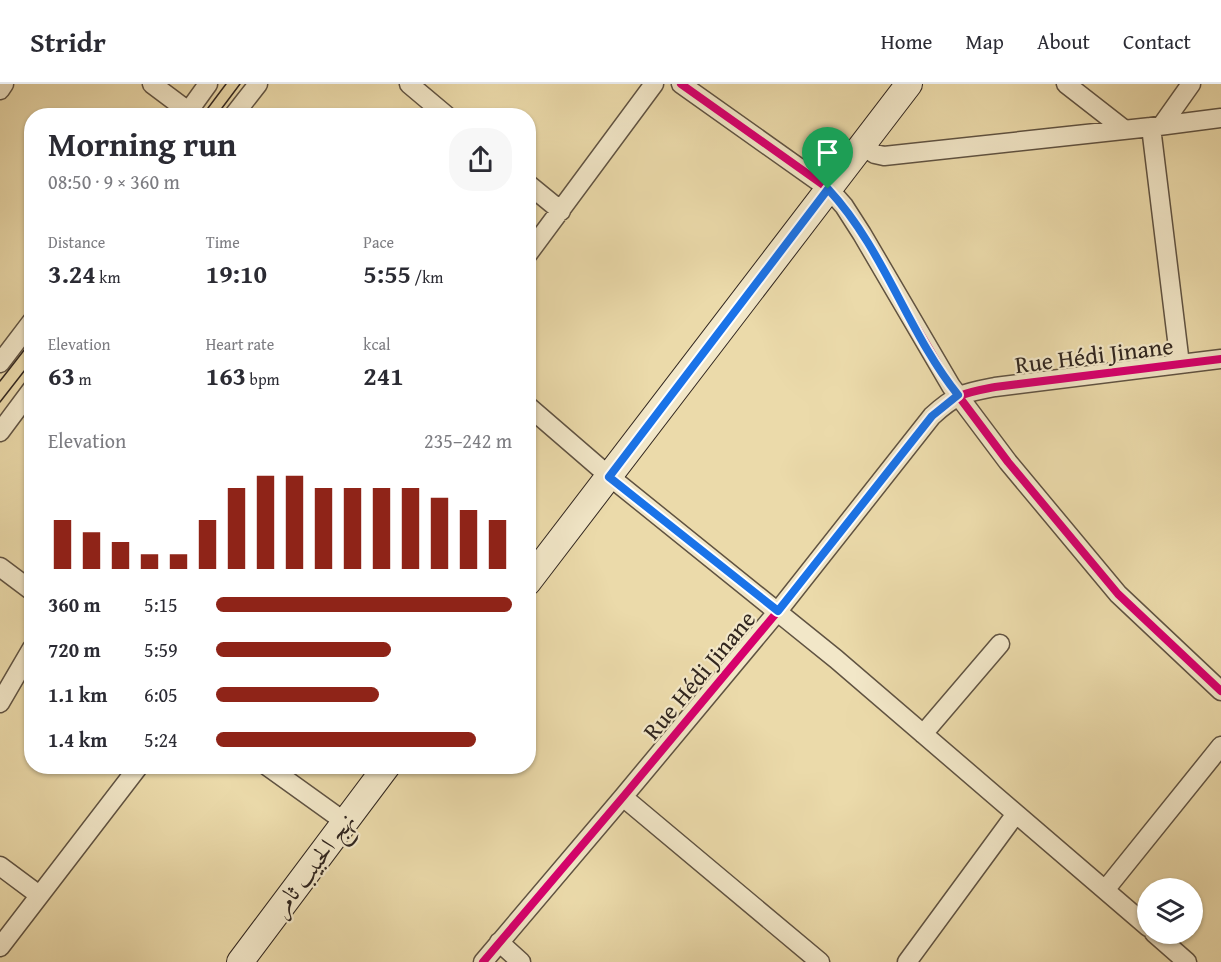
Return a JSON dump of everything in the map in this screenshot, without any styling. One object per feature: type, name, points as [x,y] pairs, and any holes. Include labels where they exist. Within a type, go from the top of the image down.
[{"type":"street","points":[[0,90],[4,84]]},
{"type":"street","points":[[152,84],[181,108]]},
{"type":"street","points":[[191,108],[208,84]]},
{"type":"street","points":[[239,108],[258,84]]},
{"type":"street","points":[[409,84],[438,108]]},
{"type":"street","points":[[536,244],[654,84]]},
{"type":"street","points":[[681,84],[828,189],[844,206],[893,285],[926,346],[958,395],[1055,520],[1118,594],[1221,691]]},
{"type":"street","points":[[536,572],[909,84]]},
{"type":"street","points":[[1066,84],[1125,130]]},
{"type":"street","points":[[1180,364],[1157,126],[1191,84]]},
{"type":"street","points":[[862,146],[875,154],[884,156],[1221,118]]},
{"type":"street","points":[[536,191],[561,211]]},
{"type":"street","points":[[0,363],[24,332]]},
{"type":"street","name":"Rue Hédi Jinane","points":[[483,962],[778,611],[932,416],[958,395],[995,387],[1221,359]]},
{"type":"street","points":[[0,432],[24,400]]},
{"type":"street","points":[[536,413],[609,477],[778,611],[1137,918]]},
{"type":"street","points":[[0,567],[24,585]]},
{"type":"street","points":[[923,734],[1000,644]]},
{"type":"street","points":[[0,703],[24,662]]},
{"type":"street","points":[[1105,890],[1221,746]]},
{"type":"street","points":[[0,947],[134,774]]},
{"type":"street","points":[[278,774],[345,822]]},
{"type":"street","name":"نهج الحبيب ثامر","points":[[240,962],[381,774]]},
{"type":"street","points":[[623,797],[820,962]]},
{"type":"street","points":[[907,962],[1015,815]]},
{"type":"street","points":[[0,866],[39,895]]},
{"type":"street","points":[[499,942],[521,962]]},
{"type":"street","points":[[1167,944],[1188,962]]},
{"type":"tram line","points":[[208,108],[226,84]]},
{"type":"tram line","points":[[222,108],[240,84]]},
{"type":"tram line","points":[[0,381],[24,350]]},
{"type":"tram line","points":[[0,402],[24,371]]},
{"type":"cycle path","points":[[681,84],[829,189],[844,206],[862,234],[951,386],[1008,462],[1118,594],[1221,691]]},
{"type":"cycle path","points":[[483,962],[778,611],[932,416],[940,409],[961,396],[995,387],[1221,359]]},
{"type":"route","points":[[828,189],[844,206],[862,234],[926,346],[958,395],[932,416],[778,611],[609,477],[828,189]]}]
